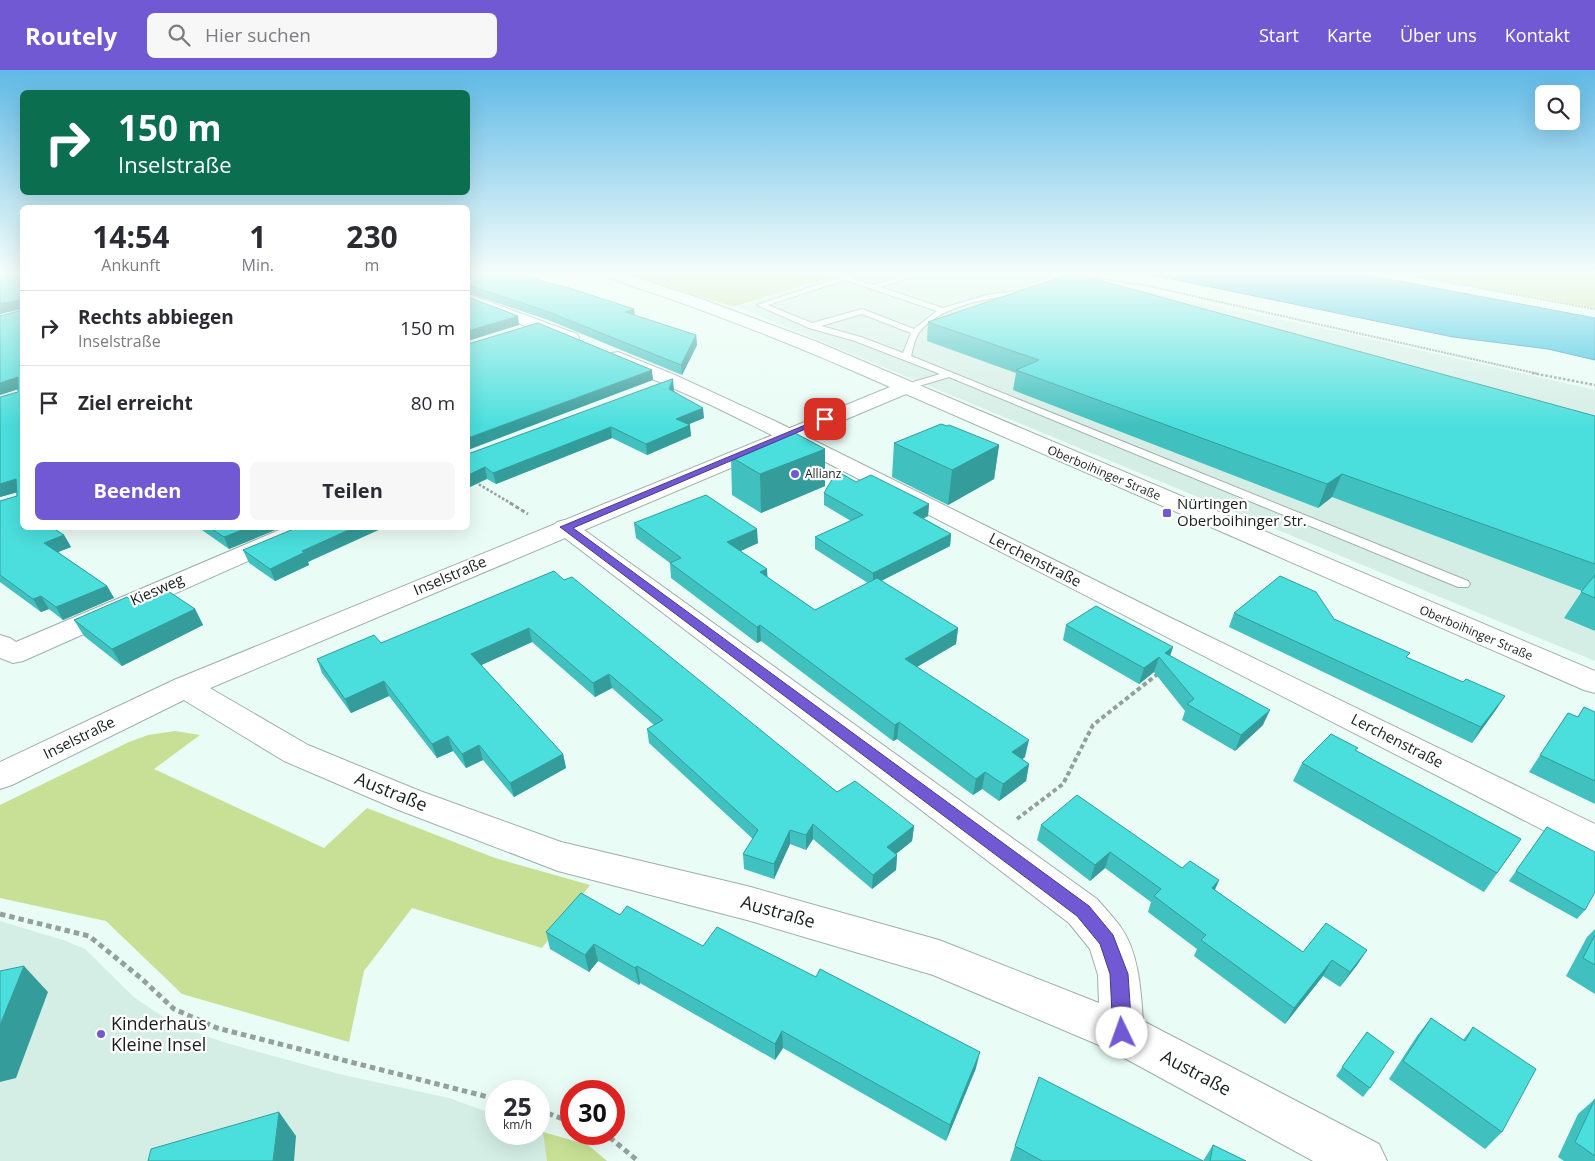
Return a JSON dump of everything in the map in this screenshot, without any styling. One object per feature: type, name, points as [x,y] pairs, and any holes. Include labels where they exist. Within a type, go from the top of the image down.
[{"type":"street","points":[[538,324],[585,344]]},
{"type":"street","name":"Oberboihinger Straße","points":[[755,324],[1595,683]]},
{"type":"street","points":[[514,334],[541,325]]},
{"type":"street","name":"Lerchenstraße","points":[[603,351],[674,380],[789,435],[1595,840]]},
{"type":"street","points":[[647,390],[674,380]]},
{"type":"street","name":"Inselstraße","points":[[0,776],[185,687],[906,387]]},
{"type":"street","points":[[561,529],[1083,911],[1107,940],[1119,974],[1122,1033]]},
{"type":"street","name":"Kiesweg","points":[[6,649],[298,530]]},
{"type":"street","name":"Austraße","points":[[185,687],[296,753],[408,800],[558,856],[747,902],[938,958],[1122,1033],[1362,1161]]},
{"type":"lane","points":[[807,324],[858,339],[949,374],[1463,584]]},
{"type":"lane","points":[[812,326],[819,324]]},
{"type":"lane","points":[[895,324],[915,332]]},
{"type":"lane","points":[[906,357],[915,332],[925,324]]},
{"type":"lane","points":[[906,387],[949,374]]},
{"type":"path","points":[[1315,324],[1595,386]]},
{"type":"path","points":[[470,478],[561,529]]},
{"type":"path","points":[[988,840],[1063,784],[1093,725],[1199,642]]},
{"type":"path","points":[[0,914],[89,936],[142,979],[174,1009],[217,1028],[485,1096]]},
{"type":"path","points":[[619,1145],[638,1161]]},
{"type":"shaded area","points":[[779,324],[1302,324],[1595,390],[1595,661]]},
{"type":"shaded area","name":"Kinderhaus Kleine Insel","points":[[0,921],[66,941],[85,949],[135,998],[177,1026],[226,1043],[339,1074],[449,1098],[485,1111],[485,1145],[550,1145],[550,1134],[560,1137],[560,1145],[588,1145],[607,1161],[0,1161]]},
{"type":"green space","points":[[175,731],[200,735],[154,769],[324,848],[367,808],[495,858],[590,885],[542,948],[412,908],[364,971],[349,1042],[182,994],[106,921],[0,898],[0,805],[129,742],[148,735]]},
{"type":"green space","points":[[550,1134],[560,1137],[560,1145],[588,1145],[607,1161],[547,1161],[545,1145],[550,1145]]},
{"type":"water","points":[[1390,324],[1595,324],[1595,360],[1548,349],[1453,337]]},
{"type":"building","points":[[0,324],[20,324],[20,530],[56,530],[64,535],[44,543],[107,586],[56,607],[41,596],[33,599],[0,575],[0,501],[17,496],[16,479],[0,484],[0,397],[18,392],[18,377],[0,383]]},
{"type":"building","points":[[470,324],[492,324],[470,330]]},
{"type":"building","points":[[540,324],[652,370],[470,437],[470,343]]},
{"type":"building","points":[[578,324],[662,324],[696,335],[681,365]]},
{"type":"building","points":[[934,324],[1259,324],[1595,416],[1595,564],[1342,474],[1327,484],[1016,370],[1039,360]]},
{"type":"building","points":[[673,379],[669,389],[703,408],[676,419],[690,425],[646,444],[611,427],[493,473],[485,467],[470,474],[470,453]]},
{"type":"building","points":[[941,424],[949,425],[999,445],[952,470],[894,443]]},
{"type":"building","points":[[795,433],[825,449],[760,474],[731,457]]},
{"type":"building","points":[[837,471],[856,482],[871,475],[929,504],[913,513],[951,534],[873,573],[815,537],[863,515],[824,493]]},
{"type":"building","points":[[706,495],[757,529],[727,542],[767,569],[760,572],[815,610],[877,578],[958,628],[905,659],[1029,740],[1012,752],[1029,764],[1003,784],[985,772],[976,779],[899,722],[895,725],[760,625],[757,627],[670,563],[681,558],[634,523]]},
{"type":"building","points":[[213,530],[242,530],[224,537]]},
{"type":"building","points":[[291,530],[349,530],[302,551],[305,552],[270,569],[243,550]]},
{"type":"building","points":[[554,571],[564,580],[572,577],[837,792],[855,781],[914,826],[887,847],[897,855],[873,875],[813,824],[806,835],[790,830],[774,864],[743,854],[758,830],[647,729],[663,720],[609,674],[593,683],[529,628],[471,654],[563,754],[510,783],[479,745],[462,754],[448,736],[432,744],[384,681],[345,699],[317,659],[374,635],[381,643]]},
{"type":"building","points":[[1595,575],[1595,598],[1581,592]]},
{"type":"building","points":[[1280,576],[1316,592],[1334,619],[1410,653],[1406,657],[1463,682],[1466,679],[1505,696],[1481,727],[1234,613]]},
{"type":"building","points":[[165,589],[195,609],[112,649],[74,620],[127,597],[135,603]]},
{"type":"building","points":[[1096,606],[1173,647],[1165,653],[1270,710],[1241,735],[1187,704],[1194,699],[1159,657],[1144,668],[1066,625]]},
{"type":"building","points":[[1584,707],[1595,712],[1595,781],[1540,755],[1568,713],[1578,717]]},
{"type":"building","points":[[1331,734],[1358,748],[1355,750],[1521,839],[1497,873],[1302,763]]},
{"type":"building","points":[[1077,795],[1182,868],[1190,861],[1219,880],[1212,888],[1303,952],[1326,923],[1367,950],[1350,972],[1332,960],[1294,1008],[1201,940],[1206,935],[1154,896],[1161,889],[1110,852],[1095,865],[1041,825]]},
{"type":"building","points":[[1547,827],[1595,852],[1595,892],[1585,910],[1516,871]]},
{"type":"building","points":[[581,893],[620,915],[627,906],[703,946],[717,927],[816,977],[820,969],[980,1052],[950,1125],[782,1031],[775,1044],[637,966],[635,968],[594,944],[585,955],[546,932]]},
{"type":"building","points":[[1595,935],[1595,965],[1583,958]]},
{"type":"building","points":[[24,966],[0,1025],[0,971]]},
{"type":"building","points":[[1431,1018],[1465,1041],[1473,1027],[1536,1069],[1502,1132],[1403,1061]]},
{"type":"building","points":[[1367,1032],[1394,1052],[1370,1088],[1342,1067]]},
{"type":"building","points":[[1039,1077],[1203,1161],[1042,1161],[1015,1146]]},
{"type":"building","points":[[1595,1099],[1595,1156],[1575,1142]]},
{"type":"building","points":[[279,1112],[273,1161],[148,1161],[151,1149]]},
{"type":"building","points":[[1213,1145],[1246,1161],[1210,1161]]},
{"type":"place","name":"Allianz","points":[[795,474]]},
{"type":"place","name":"Nürtingen Oberboihinger Str.","points":[[1167,513]]},
{"type":"place","name":"Kinderhaus Kleine Insel","points":[[101,1034]]},
{"type":"route","points":[[825,419],[565,527],[1083,911],[1107,940],[1119,974],[1122,1033]]}]
